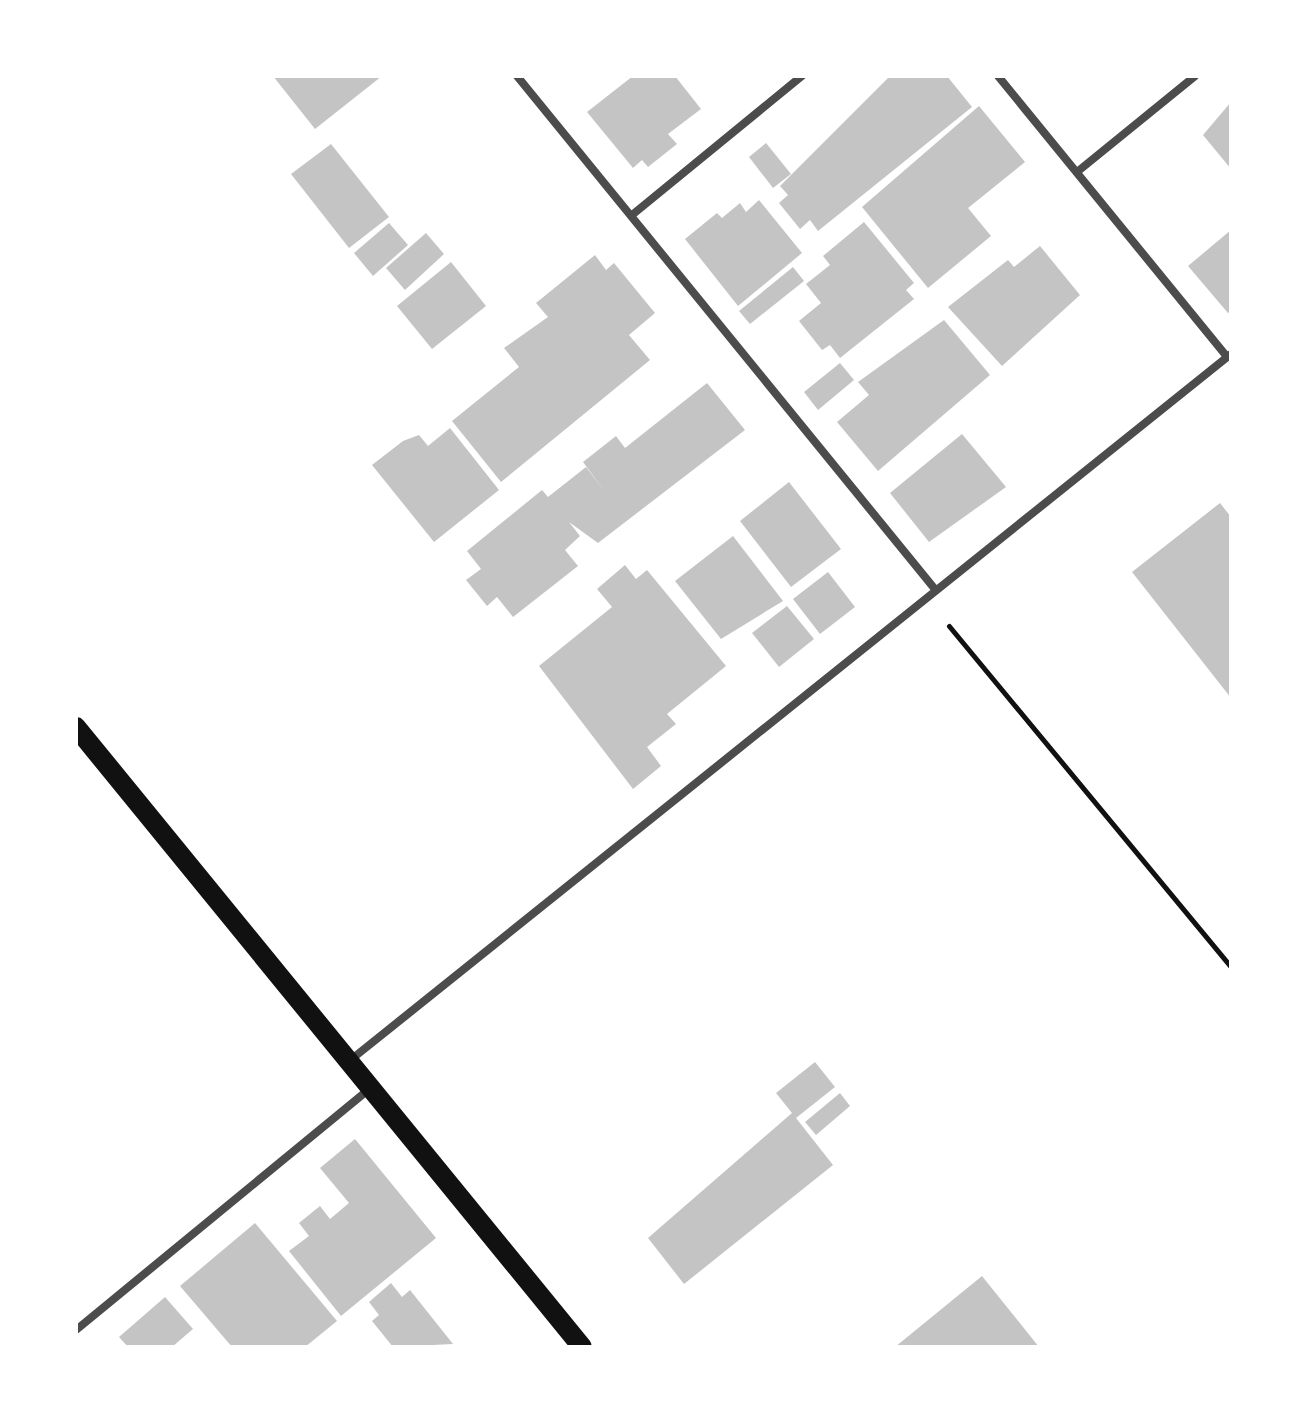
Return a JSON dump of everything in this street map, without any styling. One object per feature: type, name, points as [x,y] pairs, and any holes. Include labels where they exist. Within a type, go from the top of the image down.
[{"type":"main road","points":[[76,727],[582,1347]]},
{"type":"street","points":[[517,76],[934,588]]},
{"type":"street","points":[[632,215],[802,76]]},
{"type":"street","points":[[348,1063],[934,588],[1229,356],[998,76]]},
{"type":"street","points":[[1077,172],[1195,76]]},
{"type":"street","points":[[76,1330],[370,1088]]},
{"type":"path","points":[[925,597],[1231,967]]},
{"type":"building","points":[[273,76],[382,76],[315,129]]},
{"type":"building","points":[[633,76],[675,76],[701,109],[668,134],[677,144],[648,167],[642,160],[633,168],[587,112]]},
{"type":"building","points":[[890,76],[947,76],[972,107],[818,231],[810,220],[800,229],[779,203],[788,195],[780,186]]},
{"type":"building","points":[[1231,102],[1231,169],[1203,135]]},
{"type":"building","points":[[979,106],[1025,162],[968,208],[991,236],[928,288],[862,207]]},
{"type":"building","points":[[766,143],[791,174],[773,188],[749,157]]},
{"type":"building","points":[[331,144],[389,217],[349,248],[291,174]]},
{"type":"building","points":[[759,200],[802,253],[738,306],[685,239],[717,213],[722,218],[740,203],[746,212]]},
{"type":"building","points":[[864,222],[914,283],[906,290],[914,299],[840,358],[830,345],[822,350],[799,321],[821,303],[806,284],[830,265],[823,256]]},
{"type":"building","points":[[389,223],[408,245],[373,276],[354,253]]},
{"type":"building","points":[[1231,230],[1231,311],[1228,313],[1188,266]]},
{"type":"building","points":[[426,233],[444,254],[405,290],[386,268]]},
{"type":"building","points":[[1040,246],[1080,295],[1002,366],[948,307],[1008,260],[1014,267]]},
{"type":"building","points":[[595,255],[606,270],[614,263],[655,313],[629,335],[650,360],[501,482],[452,421],[519,367],[504,348],[548,317],[536,303]]},
{"type":"building","points":[[451,262],[486,306],[432,349],[397,306]]},
{"type":"building","points":[[793,267],[804,281],[750,324],[739,311]]},
{"type":"building","points":[[944,320],[990,375],[878,471],[837,422],[869,395],[858,382]]},
{"type":"building","points":[[840,363],[854,380],[818,410],[804,392]]},
{"type":"building","points":[[707,383],[745,430],[598,543],[569,522],[580,536],[565,550],[578,566],[513,617],[497,597],[487,606],[466,580],[481,569],[467,551],[542,490],[548,497],[586,467],[605,492],[583,462],[616,436],[625,448]]},
{"type":"building","points":[[450,428],[499,490],[434,542],[372,465],[403,441],[419,435],[428,446]]},
{"type":"building","points":[[962,434],[1006,487],[929,542],[890,493]]},
{"type":"building","points":[[789,482],[841,549],[791,587],[740,521]]},
{"type":"building","points":[[1220,503],[1231,517],[1231,698],[1132,572]]},
{"type":"building","points":[[733,536],[783,601],[721,639],[675,581]]},
{"type":"building","points":[[625,565],[636,579],[647,570],[726,666],[667,714],[676,724],[647,747],[661,766],[633,789],[539,666],[612,607],[597,589]]},
{"type":"building","points":[[828,572],[855,607],[820,634],[793,599]]},
{"type":"building","points":[[787,606],[814,639],[779,667],[752,633]]},
{"type":"building","points":[[815,1062],[835,1087],[796,1118],[833,1165],[684,1284],[648,1238],[792,1113],[776,1093]]},
{"type":"building","points":[[840,1093],[850,1106],[816,1135],[805,1122]]},
{"type":"building","points":[[355,1139],[436,1238],[341,1316],[289,1251],[309,1236],[299,1223],[320,1206],[330,1219],[349,1203],[320,1168]]},
{"type":"building","points":[[255,1223],[337,1321],[305,1347],[232,1347],[180,1286]]},
{"type":"building","points":[[982,1276],[1039,1347],[895,1347]]},
{"type":"building","points":[[391,1283],[402,1297],[410,1290],[453,1344],[393,1347],[372,1321],[379,1315],[369,1302]]},
{"type":"building","points":[[165,1297],[193,1329],[172,1347],[128,1347],[119,1337]]}]
